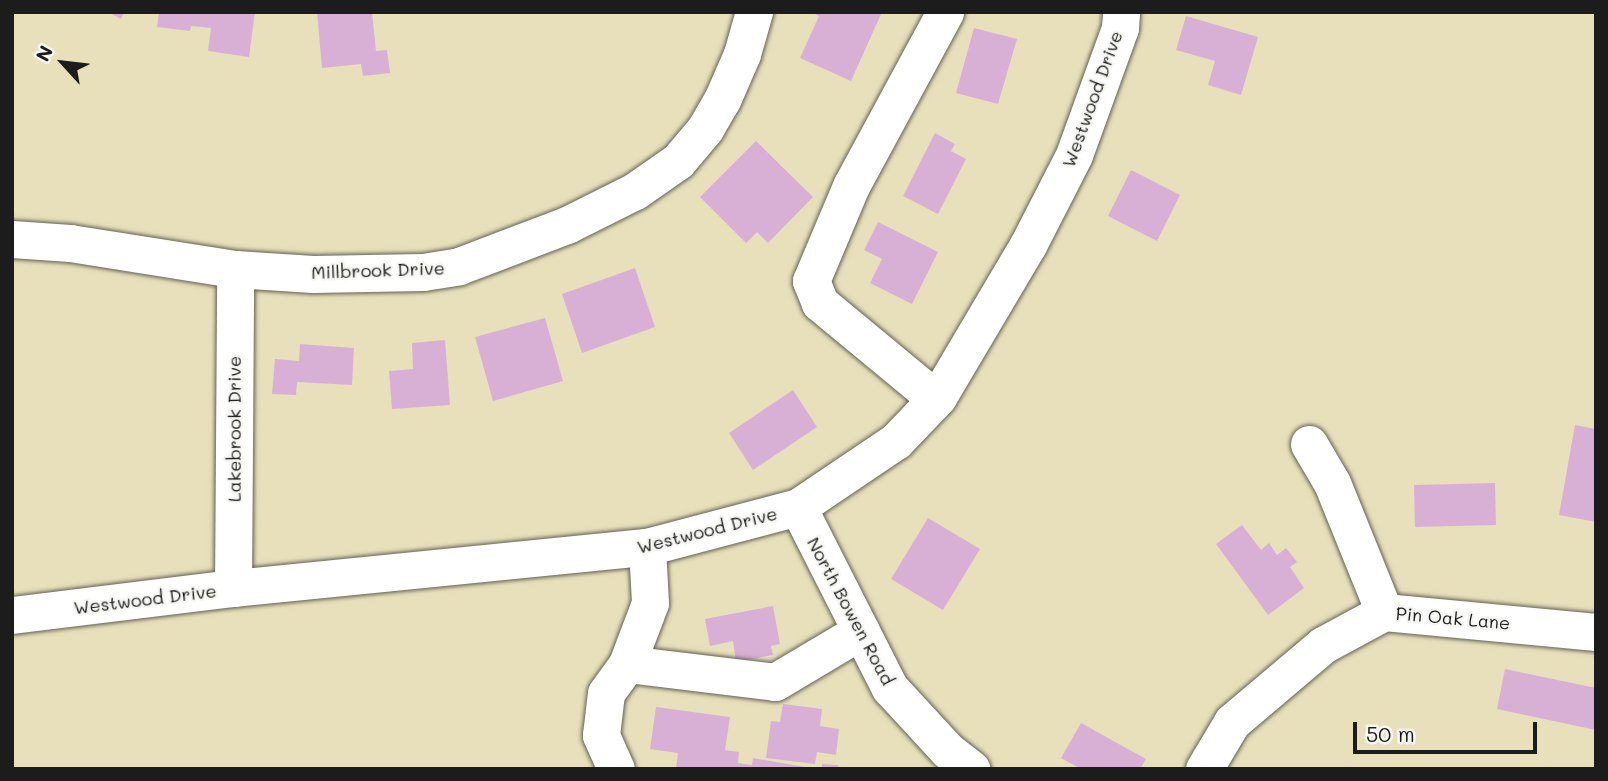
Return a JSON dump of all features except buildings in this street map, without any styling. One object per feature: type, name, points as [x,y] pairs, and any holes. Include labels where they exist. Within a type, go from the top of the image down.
[{"type":"street","name":"Millbrook Drive","points":[[12,239],[70,243],[235,269],[313,274],[423,272],[459,266],[579,219],[646,184],[678,161],[705,129],[742,54],[754,12]]},
{"type":"street","points":[[936,399],[820,303],[811,281],[851,186],[945,12]]},
{"type":"street","name":"Westwood Drive","points":[[12,615],[233,588],[647,547],[798,507],[896,441],[936,399],[1028,245],[1074,155],[1111,53],[1121,12]]},
{"type":"street","name":"Lakebrook Drive","points":[[233,588],[235,269]]},
{"type":"street","points":[[1309,444],[1332,483],[1384,612]]},
{"type":"street","name":"North Bowen Road","points":[[798,507],[890,688],[947,750],[971,769]]},
{"type":"street","points":[[616,769],[601,735],[606,694],[627,664],[650,603],[647,547]]},
{"type":"street","name":"Pin Oak Lane","points":[[1204,769],[1232,722],[1323,645],[1384,612],[1596,632]]},
{"type":"street","points":[[627,664],[775,682],[861,631]]}]
